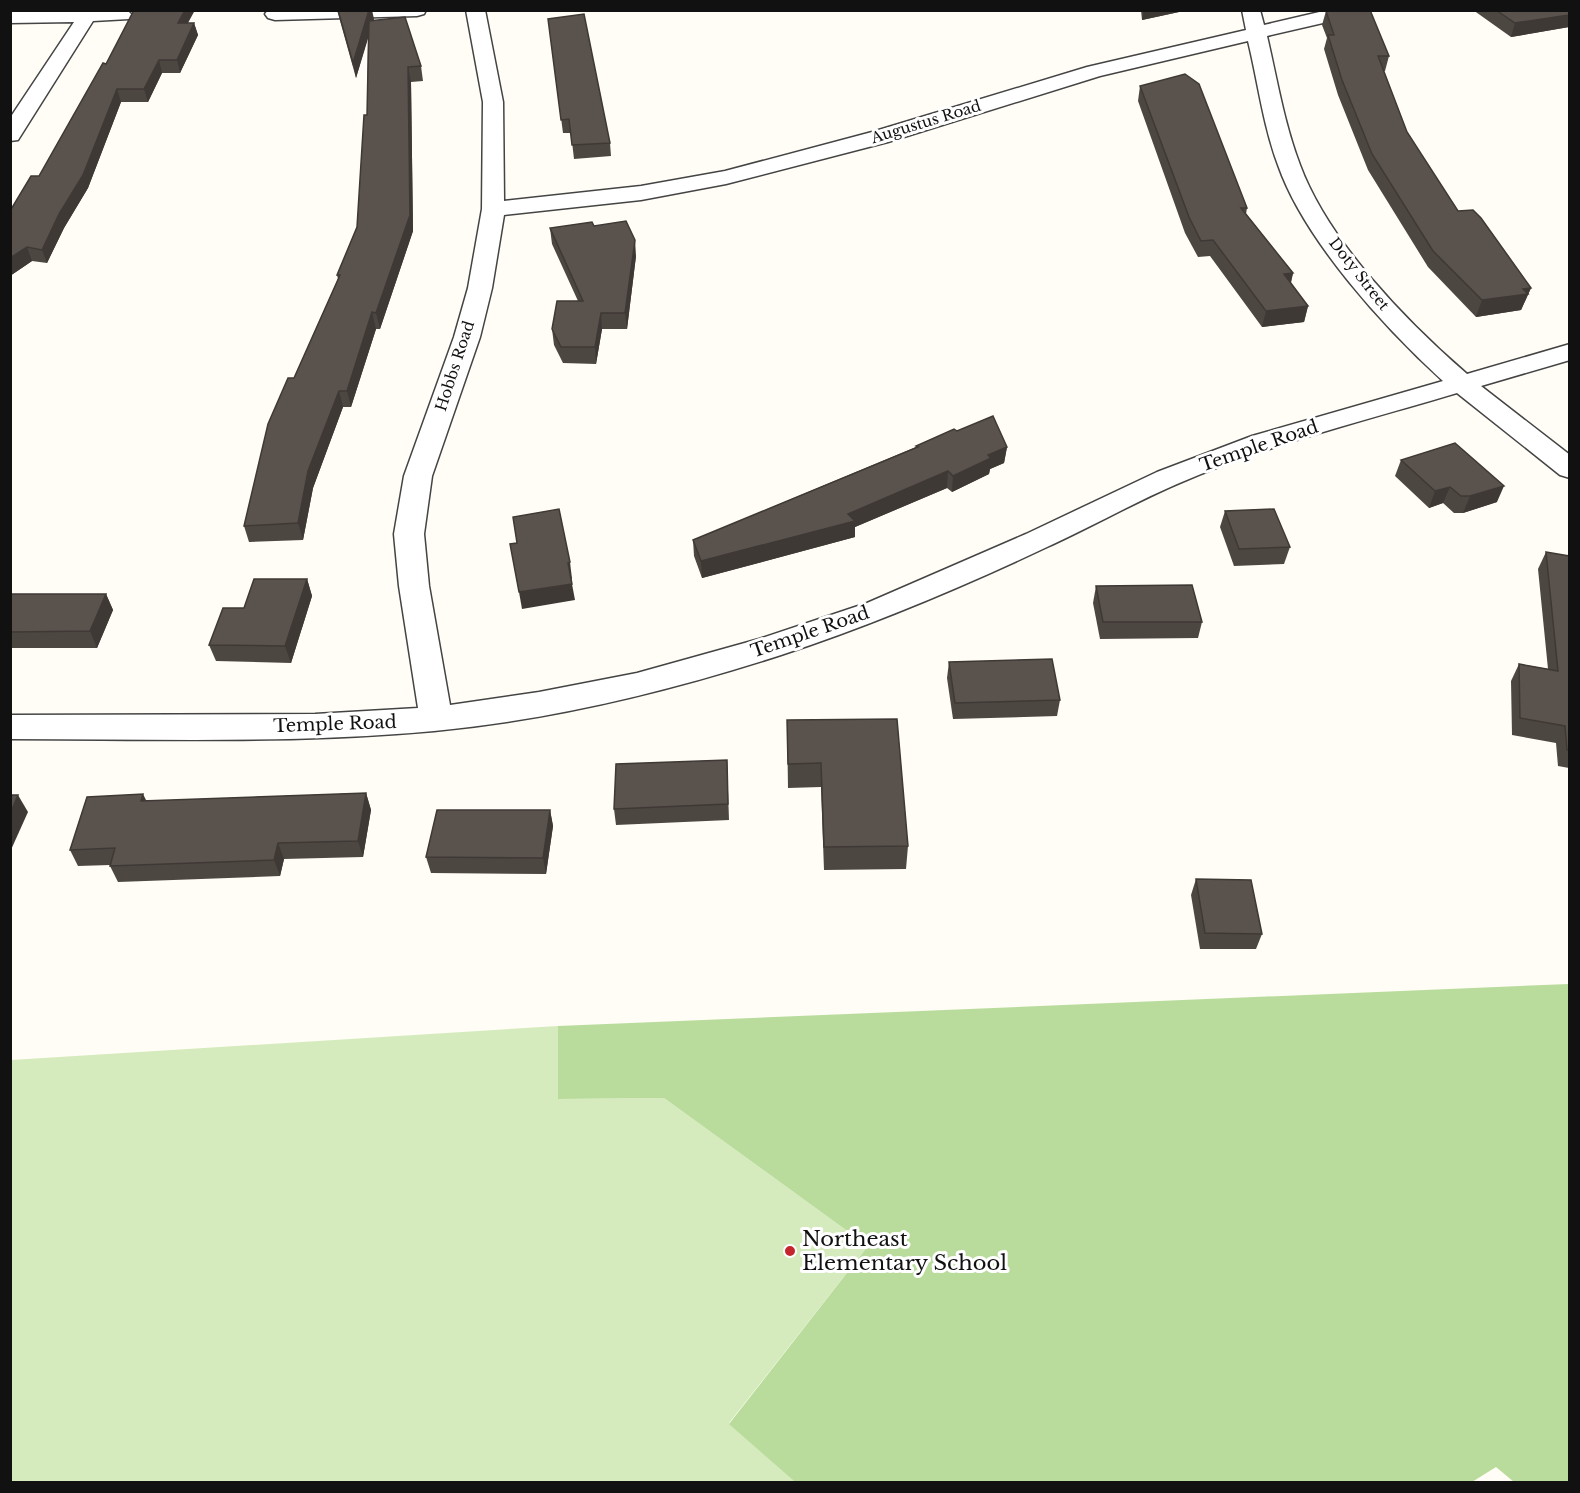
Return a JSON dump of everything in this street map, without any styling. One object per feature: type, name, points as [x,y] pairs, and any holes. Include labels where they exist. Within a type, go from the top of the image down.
[{"type":"street","points":[[274,14],[417,10]]},
{"type":"street","name":"Hobbs Road","points":[[436,719],[414,586],[409,534],[418,476],[467,337],[480,288],[493,209],[494,102],[476,10]]},
{"type":"street","name":"Augustus Road","points":[[493,209],[641,193],[726,177],[880,137],[1254,21],[1355,10]]},
{"type":"street","points":[[10,17],[89,13],[122,15]]},
{"type":"street","points":[[10,135],[89,13]]},
{"type":"street","name":"Doty Street","points":[[1254,21],[1276,125],[1290,168],[1317,218],[1354,273],[1407,334],[1460,384],[1569,469]]},
{"type":"street","name":"Temple Road","points":[[10,727],[315,726],[436,719],[539,704],[638,684],[767,648],[878,610],[1036,541],[1188,470],[1262,442],[1569,352]]},
{"type":"green space","points":[[1569,984],[1569,1482],[1514,1482],[1496,1467],[1472,1482],[795,1482],[729,1424],[868,1246],[664,1098],[558,1099],[558,1026]]},
{"type":"green space","points":[[558,1026],[558,1099],[664,1098],[868,1246],[729,1423],[795,1482],[11,1482],[11,1060]]},
{"type":"building","points":[[134,10],[185,10],[178,23],[194,23],[177,60],[159,60],[144,89],[117,89],[83,175],[59,214],[42,250],[27,247],[10,258],[10,211],[31,176],[39,176],[103,63],[106,64]]},
{"type":"building","points":[[338,10],[369,10],[353,63]]},
{"type":"building","points":[[1370,10],[1389,56],[1378,56],[1407,132],[1458,211],[1473,210],[1481,218],[1531,288],[1523,289],[1528,294],[1482,300],[1433,251],[1372,154],[1342,80],[1328,35],[1334,35],[1326,11]]},
{"type":"building","points":[[1496,10],[1569,10],[1569,15],[1515,23]]},
{"type":"building","points":[[584,14],[610,143],[572,145],[569,119],[561,120],[548,19]]},
{"type":"building","points":[[405,17],[421,66],[408,67],[410,215],[376,313],[372,312],[347,391],[339,391],[308,471],[298,523],[244,526],[268,424],[288,378],[294,378],[340,275],[337,275],[357,227],[364,115],[367,115],[369,21]]},
{"type":"building","points":[[1185,74],[1199,84],[1247,208],[1241,208],[1293,273],[1284,274],[1308,306],[1266,311],[1213,240],[1201,241],[1189,217],[1140,86]]},
{"type":"building","points":[[626,221],[635,240],[625,313],[601,313],[595,347],[561,347],[552,329],[557,301],[583,301],[550,228],[592,222],[594,226]]},
{"type":"building","points":[[993,416],[1007,447],[988,455],[991,458],[953,476],[948,471],[848,514],[855,521],[701,561],[693,540],[918,447],[916,446],[954,429],[957,431]]},
{"type":"building","points":[[1455,443],[1504,486],[1470,496],[1461,496],[1450,487],[1435,491],[1401,460]]},
{"type":"building","points":[[559,509],[572,584],[519,592],[510,544],[517,543],[513,517]]},
{"type":"building","points":[[1274,509],[1290,547],[1239,549],[1225,511]]},
{"type":"building","points":[[1546,552],[1569,556],[1569,750],[1567,750],[1565,726],[1520,718],[1519,664],[1558,671]]},
{"type":"building","points":[[254,579],[307,579],[285,646],[209,645],[223,608],[244,608]]},
{"type":"building","points":[[1192,585],[1202,622],[1103,622],[1096,586]]},
{"type":"building","points":[[10,594],[106,594],[90,631],[10,632]]},
{"type":"building","points":[[1052,659],[1060,700],[955,703],[949,662]]},
{"type":"building","points":[[897,719],[908,846],[824,847],[821,763],[788,764],[787,720]]},
{"type":"building","points":[[727,760],[728,804],[614,809],[616,764]]},
{"type":"building","points":[[366,793],[358,841],[278,843],[274,860],[110,866],[115,848],[70,850],[87,797],[143,794],[141,801]]},
{"type":"building","points":[[10,795],[18,795],[10,814]]},
{"type":"building","points":[[437,810],[550,810],[543,858],[426,857]]},
{"type":"building","points":[[1196,879],[1251,880],[1262,934],[1205,933]]},
{"type":"place","name":"Northeast Elementary School","points":[[790,1251]]}]
